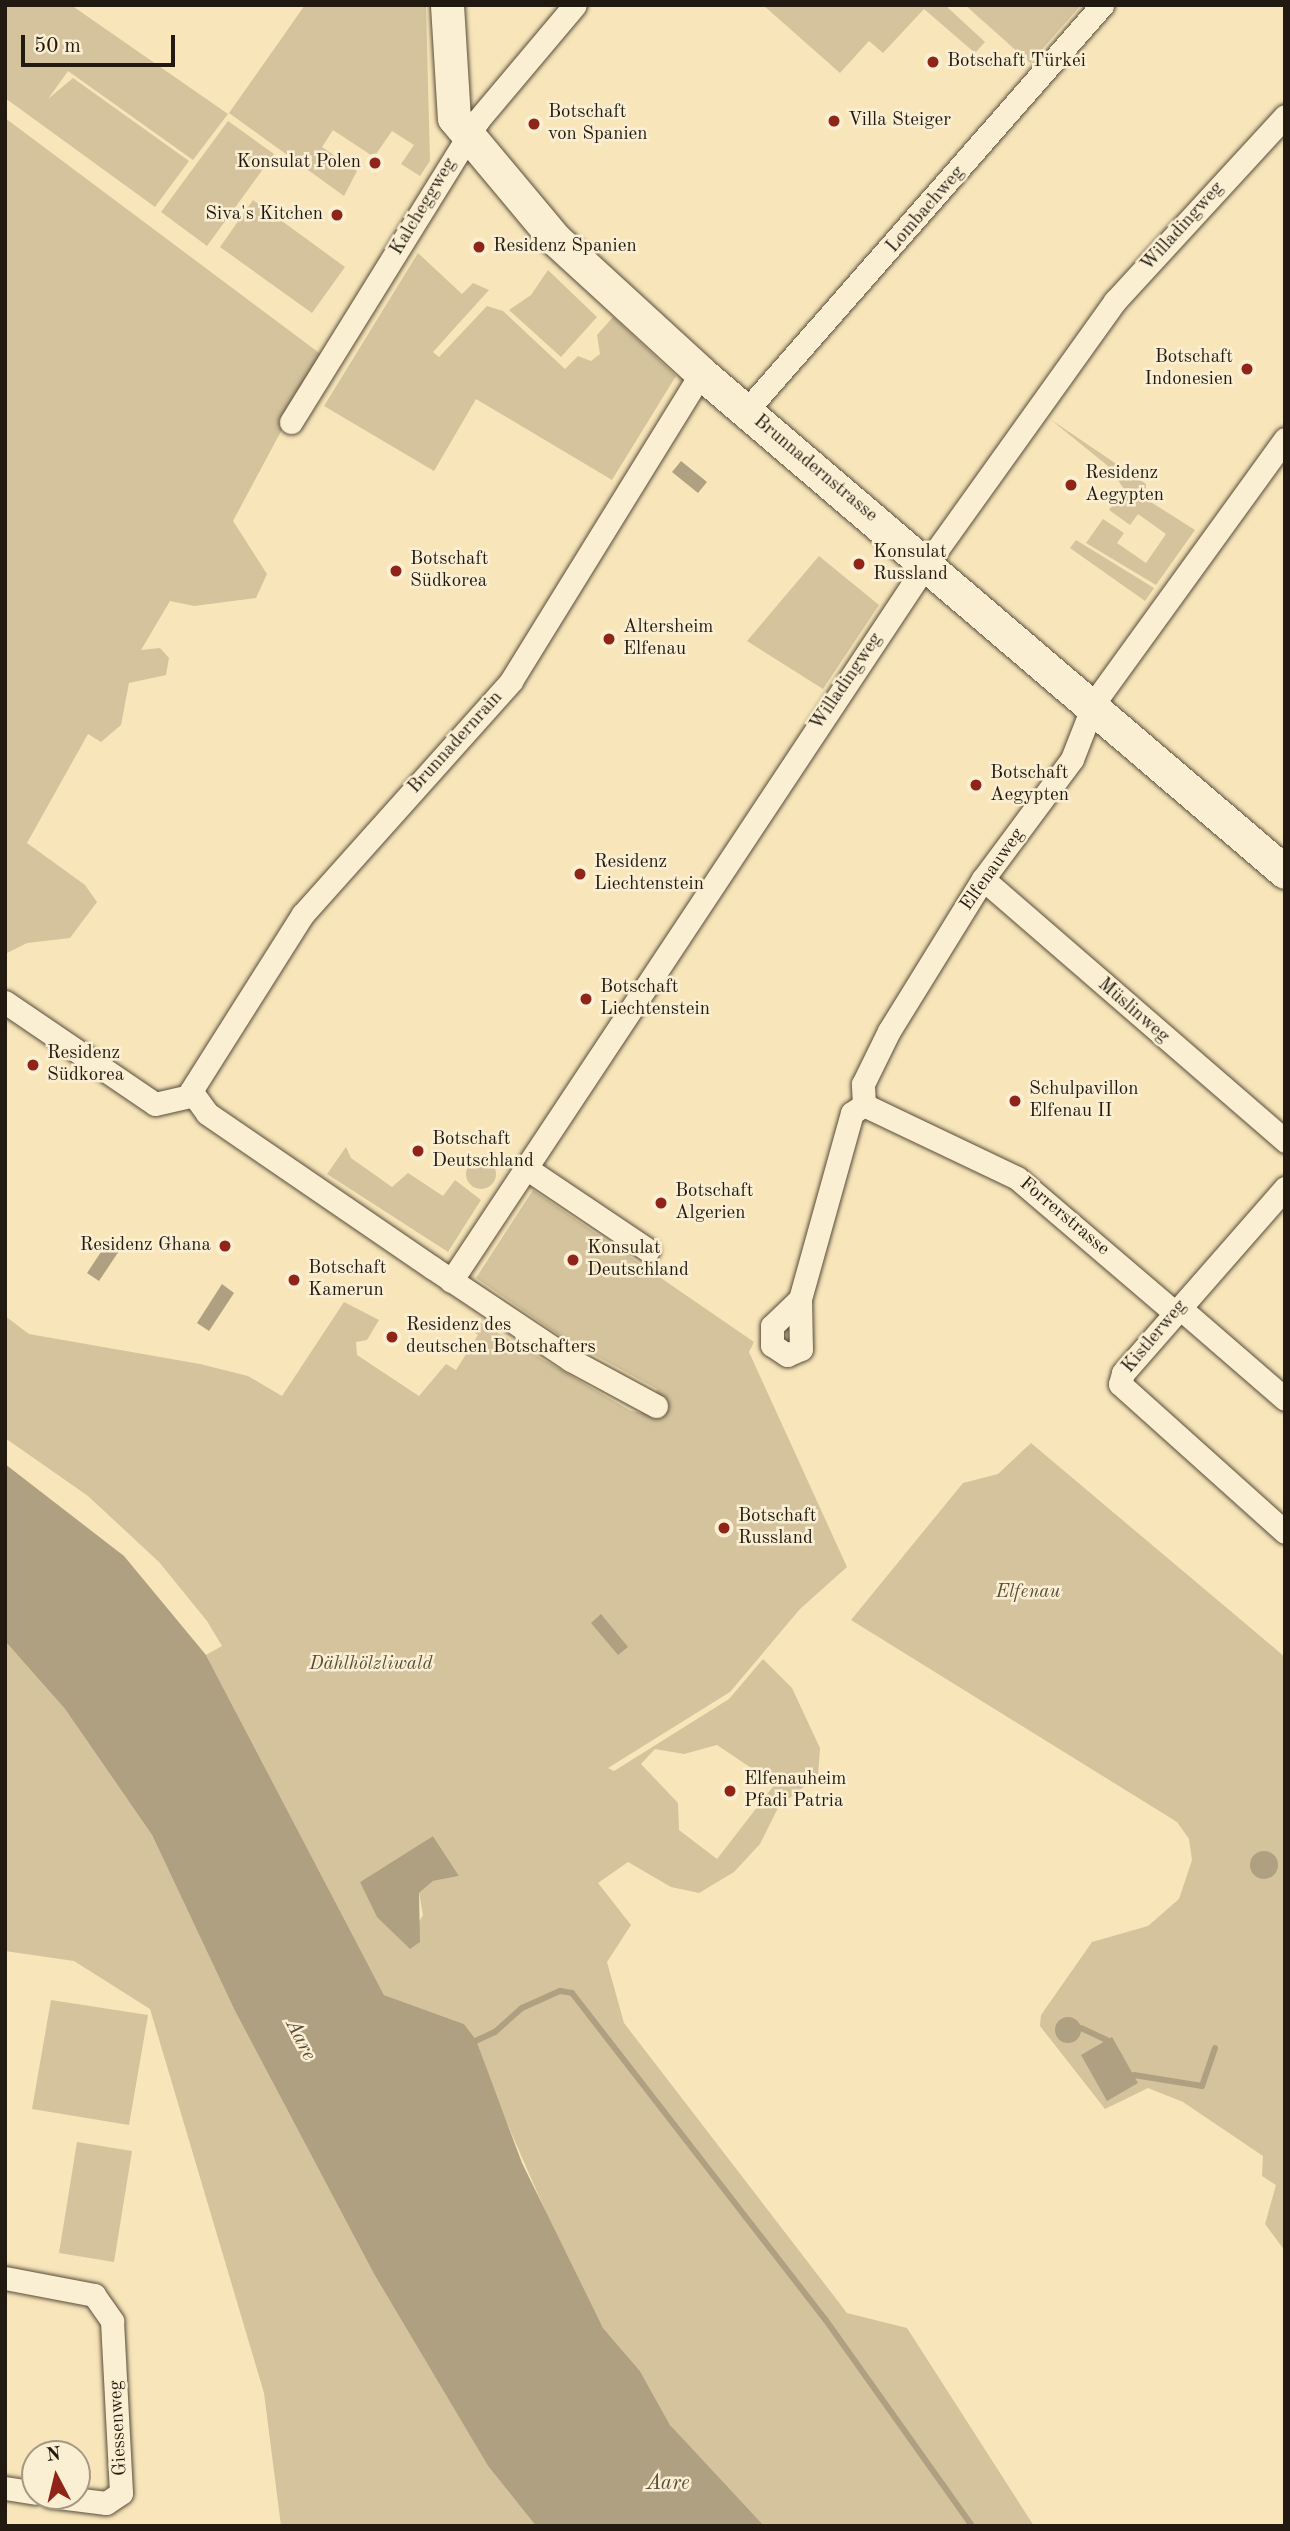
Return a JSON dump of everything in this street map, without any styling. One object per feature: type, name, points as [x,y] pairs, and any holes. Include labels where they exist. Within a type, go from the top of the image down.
[{"type":"street","name":"Brunnadernstrasse","points":[[447,5],[450,101],[466,138],[555,239],[701,373],[1094,704],[1285,872]]},
{"type":"street","name":"Kalcheggweg","points":[[291,422],[466,138],[575,5]]},
{"type":"street","name":"Lombachweg","points":[[746,411],[1102,5]]},
{"type":"street","name":"Willadingweg","points":[[451,1281],[928,563],[1115,301],[1285,116]]},
{"type":"street","name":"Brunnadernrain","points":[[191,1096],[303,914],[511,681],[701,373]]},
{"type":"street","name":"Elfenauweg","points":[[800,1299],[852,1113],[864,1105],[863,1084],[884,1041],[983,879],[1072,759],[1094,704],[1285,439]]},
{"type":"street","name":"Müslinweg","points":[[983,879],[1285,1141]]},
{"type":"street","points":[[5,1002],[155,1104],[191,1096],[451,1281],[656,1406]]},
{"type":"street","name":"Forrerstrasse","points":[[864,1105],[1024,1183],[1285,1399]]},
{"type":"street","points":[[526,1168],[648,1250]]},
{"type":"street","name":"Kistlerweg","points":[[1285,1188],[1123,1373],[1122,1389],[1285,1532]]},
{"type":"street","name":"Giessenweg","points":[[5,2278],[94,2295],[112,2321],[122,2486],[106,2503],[91,2501]]},
{"type":"green space","points":[[5,5],[71,5],[228,114],[193,160],[68,71],[48,99],[73,78],[189,161],[155,207],[5,98]]},
{"type":"green space","points":[[305,5],[426,5],[430,161],[420,176],[401,164],[414,145],[392,131],[374,157],[333,130],[322,147],[357,171],[344,196],[229,113]]},
{"type":"green space","points":[[763,5],[945,5],[985,42],[975,53],[924,9],[883,53],[869,41],[840,73]]},
{"type":"green space","points":[[965,5],[1081,5],[1030,63]]},
{"type":"green space","points":[[5,118],[322,355],[233,521],[267,574],[256,598],[194,606],[170,601],[141,650],[160,648],[169,658],[166,675],[129,683],[121,725],[101,742],[88,734],[27,843],[85,885],[97,902],[70,938],[27,943],[5,954]]},
{"type":"green space","points":[[228,121],[274,154],[207,246],[161,212]]},
{"type":"green space","points":[[253,200],[345,267],[312,313],[220,247]]},
{"type":"green space","points":[[418,253],[462,294],[473,283],[489,290],[433,352],[439,357],[487,306],[503,311],[565,369],[578,356],[591,361],[600,354],[597,335],[613,317],[676,376],[612,480],[476,399],[434,471],[324,406]]},
{"type":"green space","points":[[548,270],[597,317],[561,357],[509,310],[531,295]]},
{"type":"green space","points":[[1050,419],[1146,484],[1146,499],[1195,530],[1156,585],[1086,543],[1103,519],[1124,533],[1117,543],[1146,563],[1166,534],[1138,514],[1130,525],[1109,510],[1124,489],[1108,466]]},
{"type":"green space","points":[[1076,540],[1154,588],[1145,601],[1070,548]]},
{"type":"green space","points":[[819,556],[879,605],[823,689],[747,641]]},
{"type":"green space","points":[[346,1147],[351,1158],[392,1187],[408,1173],[443,1196],[455,1180],[481,1200],[448,1252],[327,1174]]},
{"type":"green space","points":[[481,1159],[492,1163],[496,1174],[492,1185],[481,1189],[470,1185],[466,1174],[470,1163]]},
{"type":"green space","name":"Dählhölzliwald","points":[[533,1190],[754,1342],[749,1352],[847,1567],[800,1609],[730,1692],[608,1768],[614,1771],[729,1699],[763,1659],[792,1688],[820,1748],[818,1776],[779,1806],[760,1844],[734,1872],[699,1893],[671,1887],[628,1862],[598,1883],[631,1925],[607,1962],[624,2023],[847,2313],[907,2328],[1034,2526],[764,2526],[719,2481],[670,2425],[640,2371],[603,2328],[571,2270],[464,2024],[384,1995],[206,1655],[222,1646],[207,1621],[159,1562],[88,1496],[5,1438],[5,1316],[29,1334],[200,1364],[248,1376],[282,1396],[344,1302],[379,1320],[367,1340],[356,1342],[357,1355],[419,1396],[446,1364],[456,1370],[478,1335],[468,1328],[474,1319],[631,1411],[649,1414],[657,1389],[565,1339],[476,1278]],"holes":[[[717,1745],[775,1784],[717,1859],[679,1830],[678,1803],[641,1764],[655,1749],[684,1754]],[[433,1836],[459,1876],[433,1881],[419,1893],[423,1915],[416,1927],[360,1882]]]},
{"type":"green space","name":"Elfenau","points":[[1031,1443],[1285,1657],[1285,2251],[1265,2224],[1276,2185],[1262,2176],[1263,2156],[1183,2102],[1148,2088],[1105,2109],[1040,2026],[1041,2015],[1092,1942],[1148,1926],[1179,1899],[1192,1860],[1189,1839],[1177,1822],[851,1620],[963,1483],[998,1474]]},
{"type":"green space","points":[[5,1641],[65,1709],[152,1835],[235,2011],[374,2274],[488,2466],[536,2526],[281,2526],[264,2393],[150,2009],[74,1961],[5,1951]]},
{"type":"green space","points":[[51,2000],[148,2015],[129,2125],[32,2109]]},
{"type":"green space","points":[[77,2142],[132,2151],[114,2262],[59,2253]]},
{"type":"water","points":[[681,461],[707,482],[698,493],[672,472]]},
{"type":"water","points":[[109,1240],[121,1248],[99,1281],[87,1273]]},
{"type":"water","points":[[222,1284],[234,1293],[209,1331],[197,1323]]},
{"type":"water","name":"Aare","points":[[5,1464],[124,1556],[206,1655],[384,1995],[464,2024],[476,2040],[522,2163],[603,2328],[640,2371],[670,2425],[764,2526],[536,2526],[488,2466],[374,2274],[235,2011],[152,1835],[65,1709],[5,1641]]},
{"type":"water","points":[[601,1614],[628,1647],[618,1655],[591,1623]]},
{"type":"water","points":[[433,1836],[459,1876],[433,1881],[419,1893],[420,1942],[410,1949],[377,1917],[360,1882]]},
{"type":"water","points":[[1264,1851],[1274,1855],[1278,1865],[1274,1875],[1264,1879],[1254,1875],[1250,1865],[1254,1855]]},
{"type":"water","points":[[1068,2017],[1077,2021],[1081,2030],[1077,2039],[1068,2043],[1059,2039],[1055,2030],[1059,2021]]},
{"type":"water","points":[[1112,2037],[1138,2083],[1107,2101],[1081,2055]]},
{"type":"waterway","points":[[469,2044],[495,2032],[522,2008],[560,1991],[572,1993],[825,2319],[972,2526]]},
{"type":"waterway","points":[[1081,2028],[1107,2040]]},
{"type":"waterway","points":[[1134,2075],[1202,2086],[1215,2048]]},
{"type":"place","name":"Botschaft Türkei","points":[[933,62]]},
{"type":"place","name":"Villa Steiger","points":[[834,121]]},
{"type":"place","name":"Botschaft von Spanien","points":[[534,124]]},
{"type":"place","name":"Konsulat Polen","points":[[375,163]]},
{"type":"place","name":"Siva's Kitchen","points":[[337,215]]},
{"type":"place","name":"Residenz Spanien","points":[[479,247]]},
{"type":"place","name":"Botschaft Indonesien","points":[[1247,369]]},
{"type":"place","name":"Residenz Aegypten","points":[[1071,485]]},
{"type":"place","name":"Konsulat Russland","points":[[859,564]]},
{"type":"place","name":"Botschaft Südkorea","points":[[396,571]]},
{"type":"place","name":"Altersheim Elfenau","points":[[609,639]]},
{"type":"place","name":"Botschaft Aegypten","points":[[976,785]]},
{"type":"place","name":"Residenz Liechtenstein","points":[[580,874]]},
{"type":"place","name":"Botschaft Liechtenstein","points":[[586,999]]},
{"type":"place","name":"Residenz Südkorea","points":[[33,1065]]},
{"type":"place","name":"Schulpavillon Elfenau II","points":[[1015,1101]]},
{"type":"place","name":"Botschaft Deutschland","points":[[418,1151]]},
{"type":"place","name":"Botschaft Algerien","points":[[661,1203]]},
{"type":"place","name":"Residenz Ghana","points":[[225,1246]]},
{"type":"place","name":"Konsulat Deutschland","points":[[573,1260]]},
{"type":"place","name":"Botschaft Kamerun","points":[[294,1280]]},
{"type":"place","name":"Residenz des deutschen Botschafters","points":[[392,1337]]},
{"type":"place","name":"Botschaft Russland","points":[[724,1528]]},
{"type":"place","name":"Elfenauheim Pfadi Patria","points":[[730,1791]]}]
